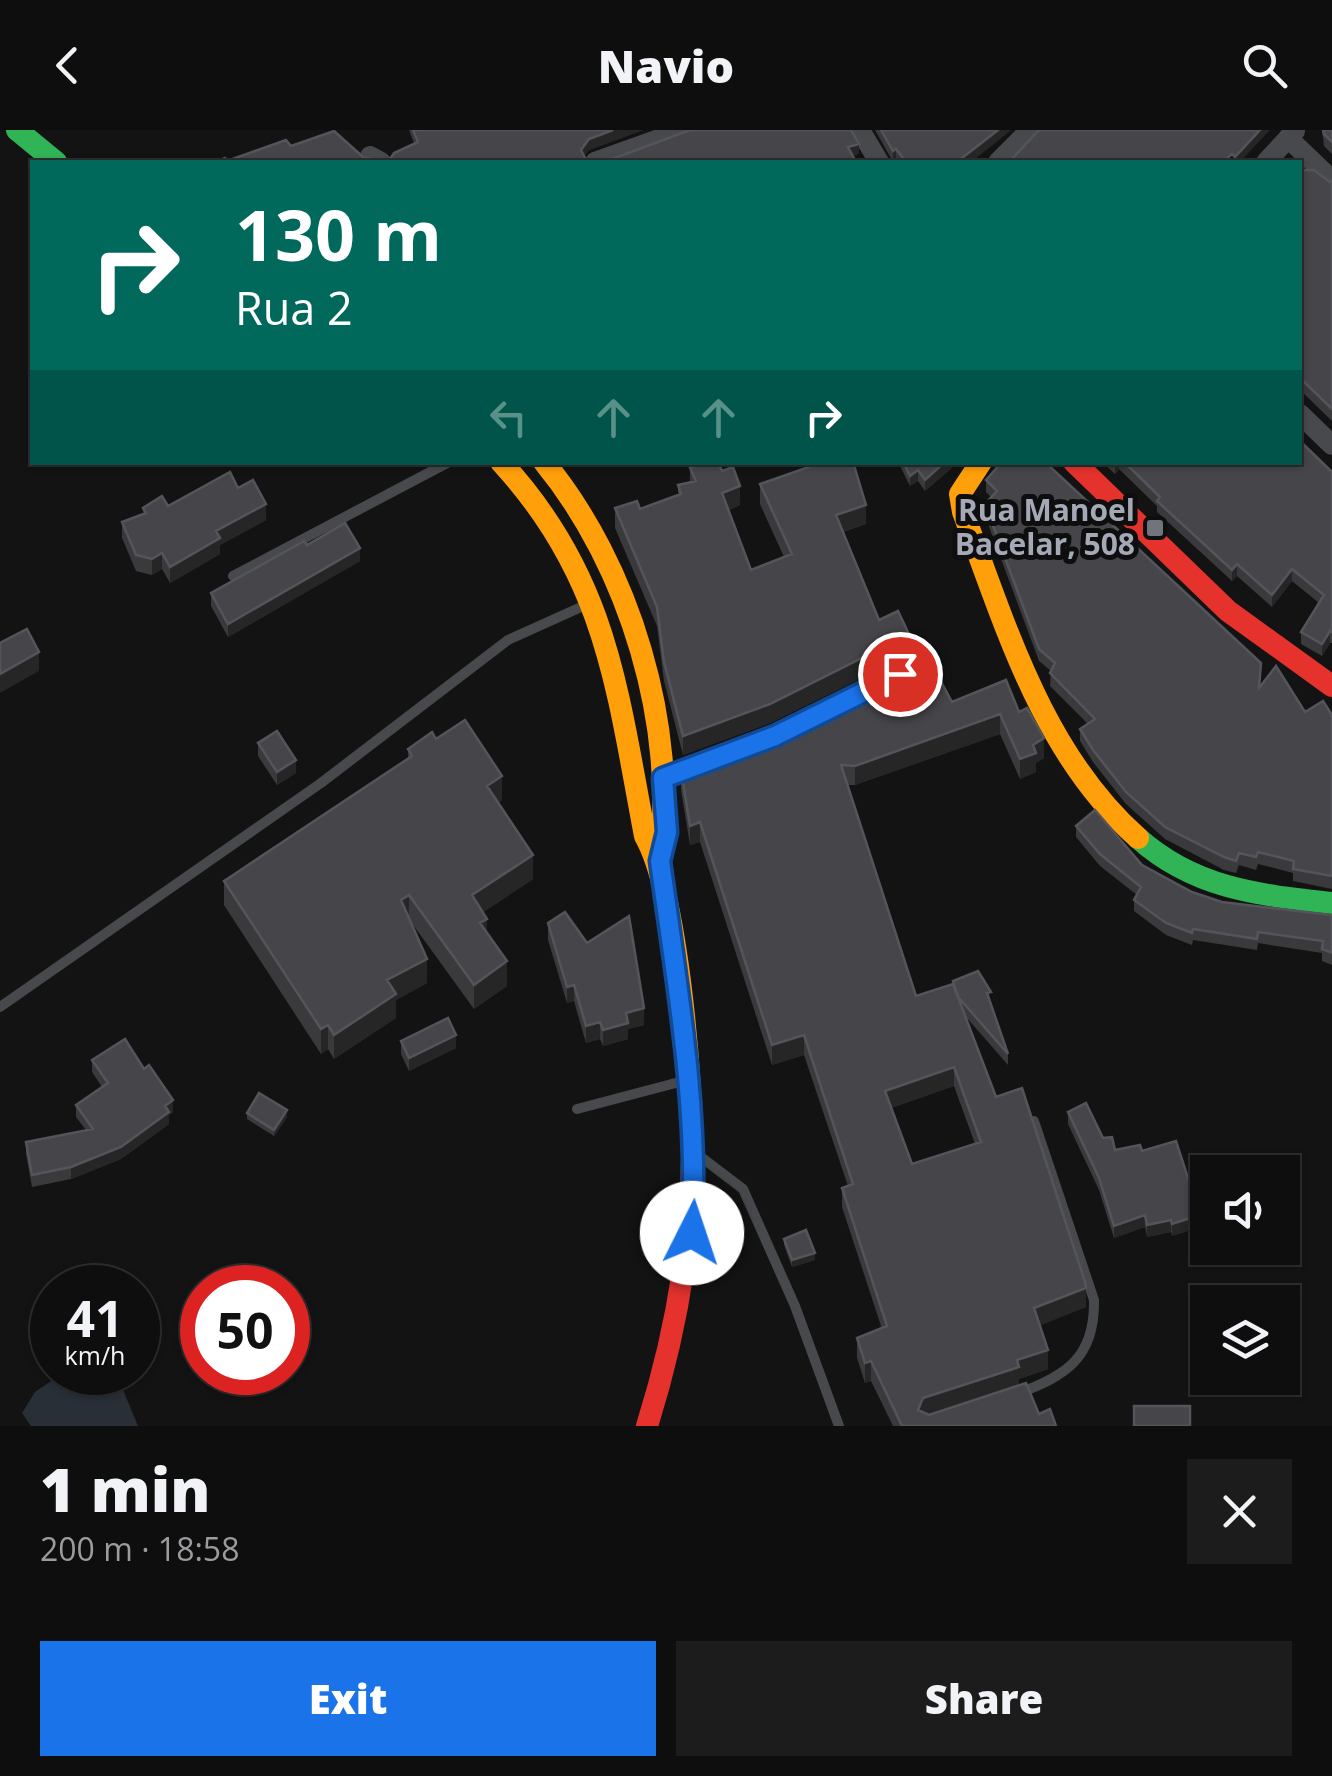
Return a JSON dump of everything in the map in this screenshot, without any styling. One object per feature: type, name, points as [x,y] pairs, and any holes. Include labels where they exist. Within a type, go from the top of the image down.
[{"type":"main road","points":[[17,130],[54,160]]},
{"type":"main road","points":[[504,465],[552,519],[596,601],[646,836],[660,861],[691,1079],[694,1152],[683,1308],[648,1426]]},
{"type":"main road","points":[[547,465],[576,500],[608,557],[630,622],[672,775],[660,861]]},
{"type":"main road","points":[[980,465],[960,494],[963,512],[1010,632],[1061,746],[1128,834],[1204,880],[1245,893],[1332,903]]},
{"type":"main road","points":[[1077,465],[1222,610],[1283,656],[1332,686]]},
{"type":"street","points":[[601,160],[684,130]]},
{"type":"street","points":[[860,130],[878,160]]},
{"type":"street","points":[[1000,160],[1030,130]]},
{"type":"street","points":[[1268,160],[1292,134],[1332,180]]},
{"type":"street","points":[[1302,416],[1332,444]]},
{"type":"street","points":[[635,785],[672,775]]},
{"type":"lane","points":[[233,576],[443,465]]},
{"type":"lane","points":[[0,1008],[321,783],[508,640],[596,601]]},
{"type":"lane","points":[[577,1109],[691,1079]]},
{"type":"lane","points":[[1011,1396],[1045,1384],[1079,1360],[1095,1330],[1094,1300],[1034,1121]]},
{"type":"lane","points":[[694,1152],[743,1189],[795,1306],[839,1426]]},
{"type":"shaded area","points":[[33,1395],[125,1395],[138,1426],[31,1426],[22,1413]]},
{"type":"building","points":[[413,130],[613,130],[589,139],[581,150],[586,160],[389,160],[394,153],[418,142]]},
{"type":"building","points":[[690,130],[851,130],[859,144],[848,147],[855,160],[609,160]]},
{"type":"building","points":[[881,130],[998,130],[960,160],[904,160],[896,149],[893,151]]},
{"type":"building","points":[[1039,130],[1260,130],[1235,157],[1232,154],[1225,160],[1011,160]]},
{"type":"building","points":[[1323,130],[1332,130],[1332,142],[1324,134]]},
{"type":"building","points":[[334,131],[363,157],[376,160],[230,160],[286,140],[291,146]]},
{"type":"building","points":[[1302,170],[1314,170],[1332,180],[1332,409],[1302,380]]},
{"type":"building","points":[[1302,443],[1332,472],[1332,632],[1322,644],[1301,632],[1324,595],[1292,569],[1272,595],[1237,564],[1232,570],[1157,501],[1160,497],[1127,465],[1302,465]]},
{"type":"building","points":[[698,465],[719,465],[722,471],[733,467],[740,486],[722,493],[751,570],[792,554],[760,484],[814,465],[854,465],[866,505],[836,515],[879,620],[898,611],[922,662],[929,659],[952,702],[1006,680],[1019,712],[1027,708],[1044,738],[1033,745],[1036,753],[1020,759],[1000,714],[855,766],[841,765],[916,996],[953,984],[996,1097],[1022,1088],[1086,1288],[1034,1308],[1048,1350],[1017,1360],[1019,1367],[923,1398],[918,1410],[929,1415],[1026,1383],[1039,1414],[1050,1409],[1056,1426],[902,1426],[871,1361],[865,1363],[857,1338],[887,1326],[842,1188],[853,1184],[804,1035],[772,1045],[700,822],[690,826],[681,770],[781,729],[906,667],[913,649],[907,643],[894,642],[770,704],[683,736],[664,662],[657,607],[615,508],[637,501],[640,509],[681,494],[678,485],[696,481],[690,468]],"holes":[[[954,1067],[981,1142],[912,1164],[885,1091]]]},
{"type":"building","points":[[904,465],[942,465],[925,480],[918,470],[910,476]]},
{"type":"building","points":[[999,465],[1048,465],[1261,663],[1259,688],[1276,666],[1305,712],[1323,701],[1332,715],[1332,876],[1293,869],[1294,861],[1258,852],[1256,857],[1239,853],[1236,861],[1224,857],[1165,827],[1126,792],[1080,729],[1095,719],[1050,673],[1055,663],[1039,649],[985,504],[997,491],[986,480]]},
{"type":"building","points":[[230,472],[238,488],[253,480],[266,504],[216,531],[220,538],[170,567],[162,553],[152,559],[136,555],[122,522],[146,513],[143,508],[162,496],[168,506]]},
{"type":"building","points":[[345,523],[360,548],[228,624],[211,593],[304,541],[307,545]]},
{"type":"building","points":[[27,629],[39,652],[0,674],[0,643]]},
{"type":"building","points":[[465,720],[502,776],[487,786],[533,855],[472,895],[487,919],[480,923],[507,961],[474,985],[409,895],[401,900],[427,959],[387,980],[396,994],[334,1035],[328,1025],[321,1029],[224,881],[412,756],[408,749],[432,732],[436,739]]},
{"type":"building","points":[[277,731],[296,760],[277,772],[258,743]]},
{"type":"building","points":[[1095,810],[1142,865],[1192,892],[1222,902],[1332,915],[1332,953],[1322,949],[1323,941],[1258,932],[1257,939],[1193,929],[1192,933],[1166,923],[1134,900],[1141,887],[1100,854],[1076,826]]},
{"type":"building","points":[[565,912],[587,943],[629,916],[644,1008],[626,1013],[628,1023],[603,1030],[600,1022],[586,1026],[574,985],[567,987],[548,923]]},
{"type":"building","points":[[978,971],[991,992],[987,993],[1008,1054],[959,998],[955,988],[953,981]]},
{"type":"building","points":[[448,1018],[456,1035],[409,1058],[401,1041]]},
{"type":"building","points":[[125,1039],[144,1069],[149,1065],[173,1100],[165,1106],[169,1112],[121,1147],[71,1167],[32,1175],[26,1142],[93,1129],[76,1105],[108,1083],[92,1060]]},
{"type":"building","points":[[259,1093],[287,1110],[274,1130],[247,1113]]},
{"type":"building","points":[[1086,1103],[1103,1138],[1112,1137],[1115,1150],[1140,1145],[1142,1151],[1176,1141],[1190,1184],[1190,1218],[1147,1225],[1145,1215],[1114,1226],[1099,1178],[1068,1112]]},
{"type":"building","points":[[806,1230],[815,1253],[792,1260],[784,1239]]},
{"type":"building","points":[[1134,1406],[1190,1406],[1190,1426],[1134,1426]]},
{"type":"traffic: fast","points":[[17,130],[54,160]]},
{"type":"traffic: fast","points":[[1138,838],[1182,869],[1205,879],[1279,897],[1332,903]]},
{"type":"traffic: slow","points":[[503,465],[564,548],[586,592],[615,683],[645,836],[657,864],[675,944],[690,1085],[692,1157]]},
{"type":"traffic: slow","points":[[546,465],[601,549],[641,650],[654,703],[661,757],[663,810],[659,861]]},
{"type":"traffic: slow","points":[[979,465],[960,494],[963,512],[1012,644],[1052,728],[1077,768],[1105,805],[1138,838]]},
{"type":"traffic: jam","points":[[1077,465],[1228,611],[1332,686]]},
{"type":"traffic: jam","points":[[647,1426],[680,1293],[692,1157]]},
{"type":"place","name":"Rua Manoel Bacelar, 508","points":[[1155,528]]},
{"type":"route","points":[[692,1233],[695,1180],[691,1079],[660,861],[667,832],[663,778],[775,736],[900,674]]}]
